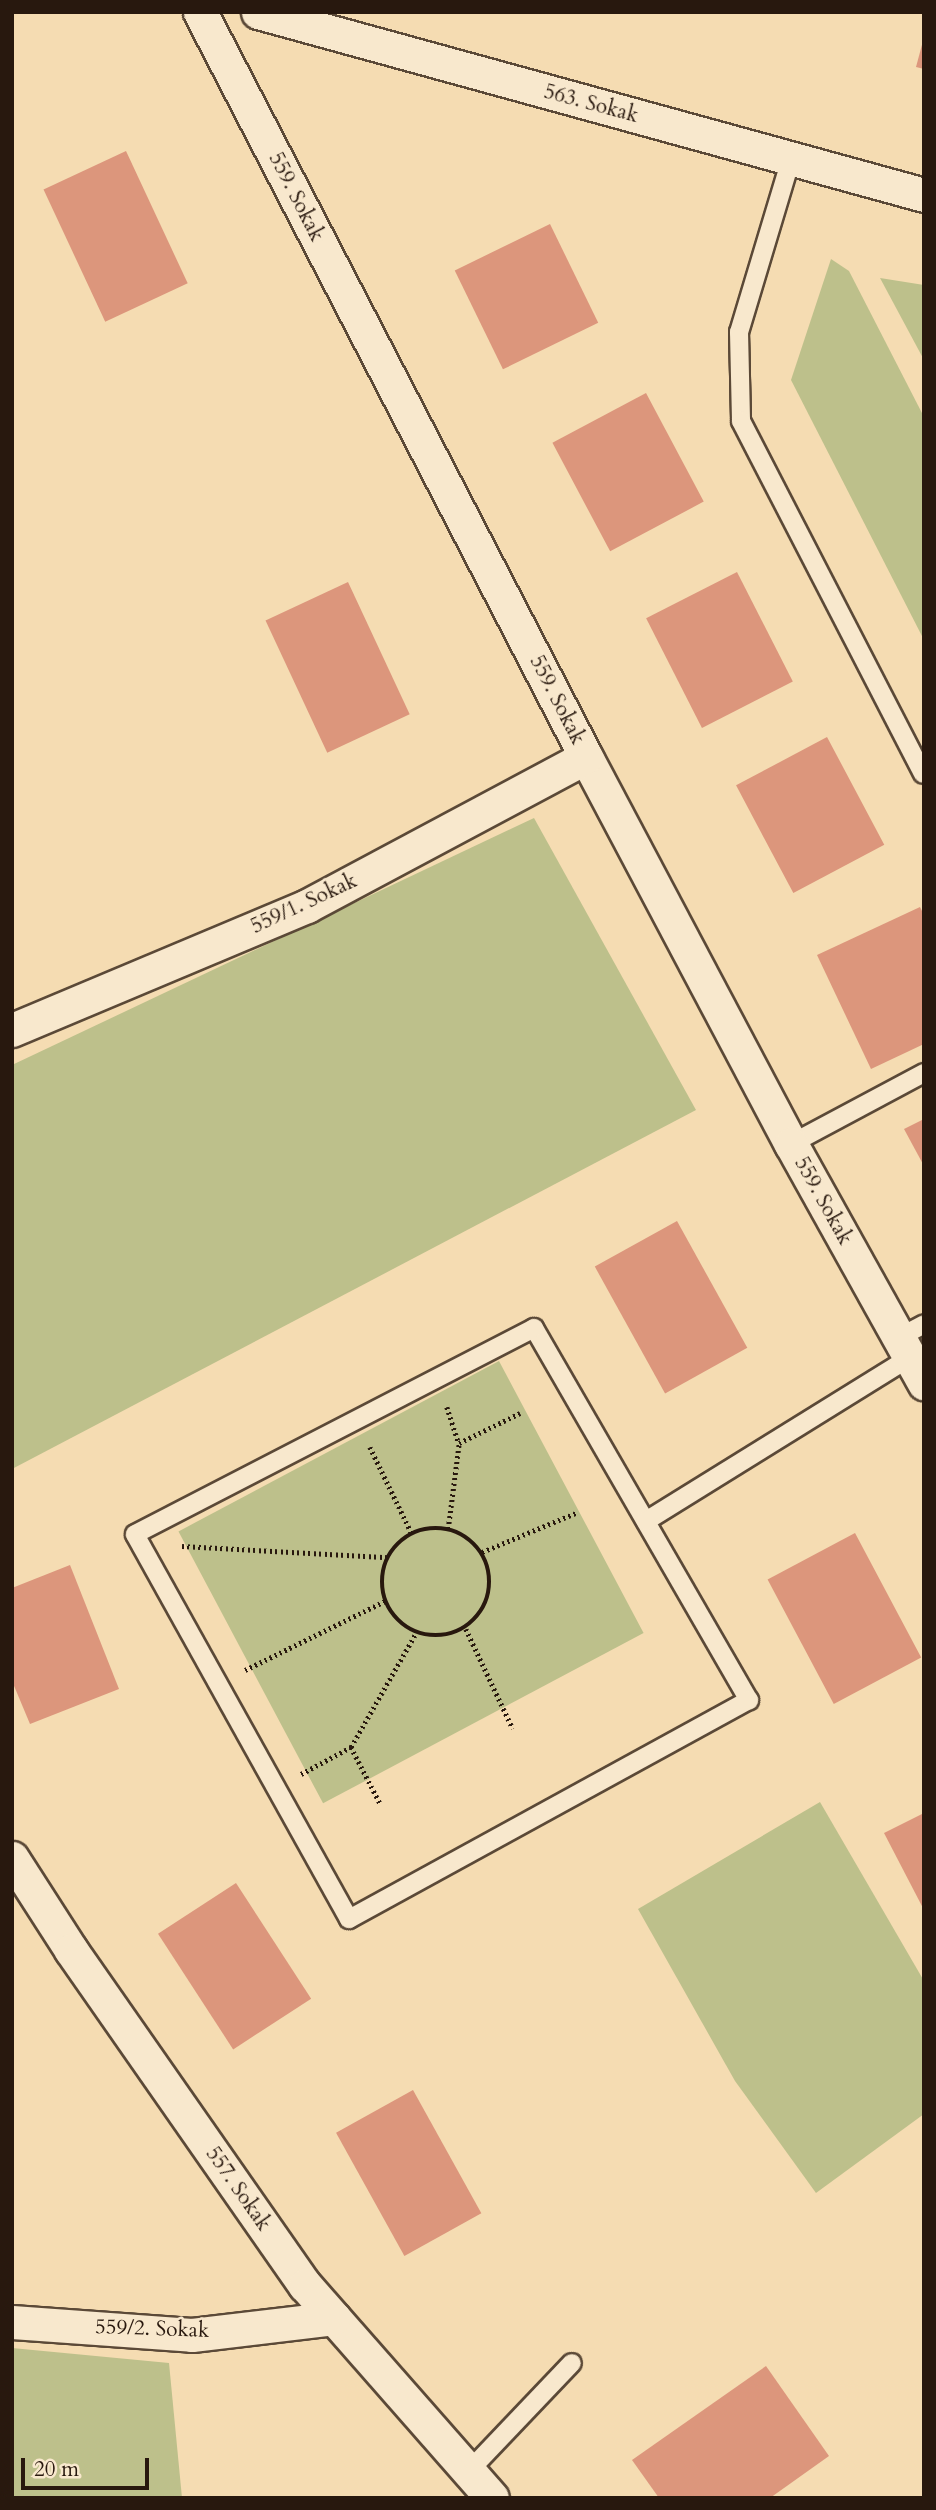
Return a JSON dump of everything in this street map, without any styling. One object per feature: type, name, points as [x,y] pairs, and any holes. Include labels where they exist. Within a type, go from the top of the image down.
[{"type":"street","name":"559. Sokak","points":[[200,12],[586,757],[791,1144],[915,1350]]},
{"type":"street","name":"563. Sokak","points":[[258,12],[924,195]]},
{"type":"street","name":"559/1. Sokak","points":[[12,1030],[307,906],[586,757]]},
{"type":"street","name":"557. Sokak","points":[[12,1858],[78,1962],[305,2284],[492,2498]]},
{"type":"street","name":"559/2. Sokak","points":[[12,2322],[192,2335],[334,2318]]},
{"type":"lane","points":[[791,159],[738,332],[741,421],[923,774]]},
{"type":"lane","points":[[791,1144],[924,1073]]},
{"type":"lane","points":[[534,1328],[749,1700],[349,1919],[276,1788],[135,1534],[534,1328]]},
{"type":"lane","points":[[646,1521],[915,1350]]},
{"type":"lane","points":[[469,2472],[572,2364]]},
{"type":"path","points":[[443,1397],[459,1443],[448,1530]]},
{"type":"path","points":[[459,1443],[520,1413]]},
{"type":"path","points":[[367,1440],[412,1534]]},
{"type":"path","points":[[482,1552],[579,1512]]},
{"type":"path","points":[[435,1528],[448,1530],[470,1539],[482,1552],[489,1568],[491,1586],[483,1610],[466,1629],[450,1636],[432,1637],[416,1633],[401,1624],[385,1601],[382,1574],[388,1557],[400,1541],[412,1534],[435,1528]]},
{"type":"path","points":[[179,1546],[388,1557]]},
{"type":"path","points":[[241,1672],[385,1601]]},
{"type":"path","points":[[466,1629],[513,1729]]},
{"type":"path","points":[[276,1788],[351,1747],[416,1633]]},
{"type":"path","points":[[351,1747],[381,1805]]},
{"type":"green space","points":[[831,259],[849,271],[924,417],[924,640],[791,380]]},
{"type":"green space","points":[[880,278],[924,285],[924,360]]},
{"type":"green space","points":[[534,818],[696,1110],[12,1469],[12,1065]]},
{"type":"green space","points":[[499,1361],[644,1633],[323,1803],[178,1531]]},
{"type":"green space","points":[[820,1802],[924,1981],[924,2114],[816,2193],[735,2081],[638,1909]]},
{"type":"green space","points":[[12,2348],[169,2363],[182,2498],[12,2498]]},
{"type":"building","points":[[924,41],[924,69],[916,67]]},
{"type":"building","points":[[126,151],[188,283],[105,322],[44,189]]},
{"type":"building","points":[[550,224],[598,323],[503,369],[455,270]]},
{"type":"building","points":[[646,393],[704,502],[610,551],[552,443]]},
{"type":"building","points":[[737,572],[793,682],[702,728],[646,618]]},
{"type":"building","points":[[348,582],[410,714],[327,753],[266,620]]},
{"type":"building","points":[[827,737],[884,845],[793,893],[736,785]]},
{"type":"building","points":[[920,907],[924,915],[924,1044],[871,1069],[817,955]]},
{"type":"building","points":[[924,1119],[924,1166],[904,1129]]},
{"type":"building","points":[[677,1221],[747,1348],[665,1393],[595,1267]]},
{"type":"building","points":[[855,1533],[921,1657],[834,1704],[768,1579]]},
{"type":"building","points":[[70,1565],[119,1689],[30,1724],[12,1681],[12,1588]]},
{"type":"building","points":[[924,1813],[924,1910],[884,1833]]},
{"type":"building","points":[[236,1883],[311,1999],[233,2049],[158,1934]]},
{"type":"building","points":[[413,2090],[481,2213],[404,2256],[336,2133]]},
{"type":"building","points":[[766,2366],[829,2456],[770,2498],[659,2498],[632,2460]]}]
